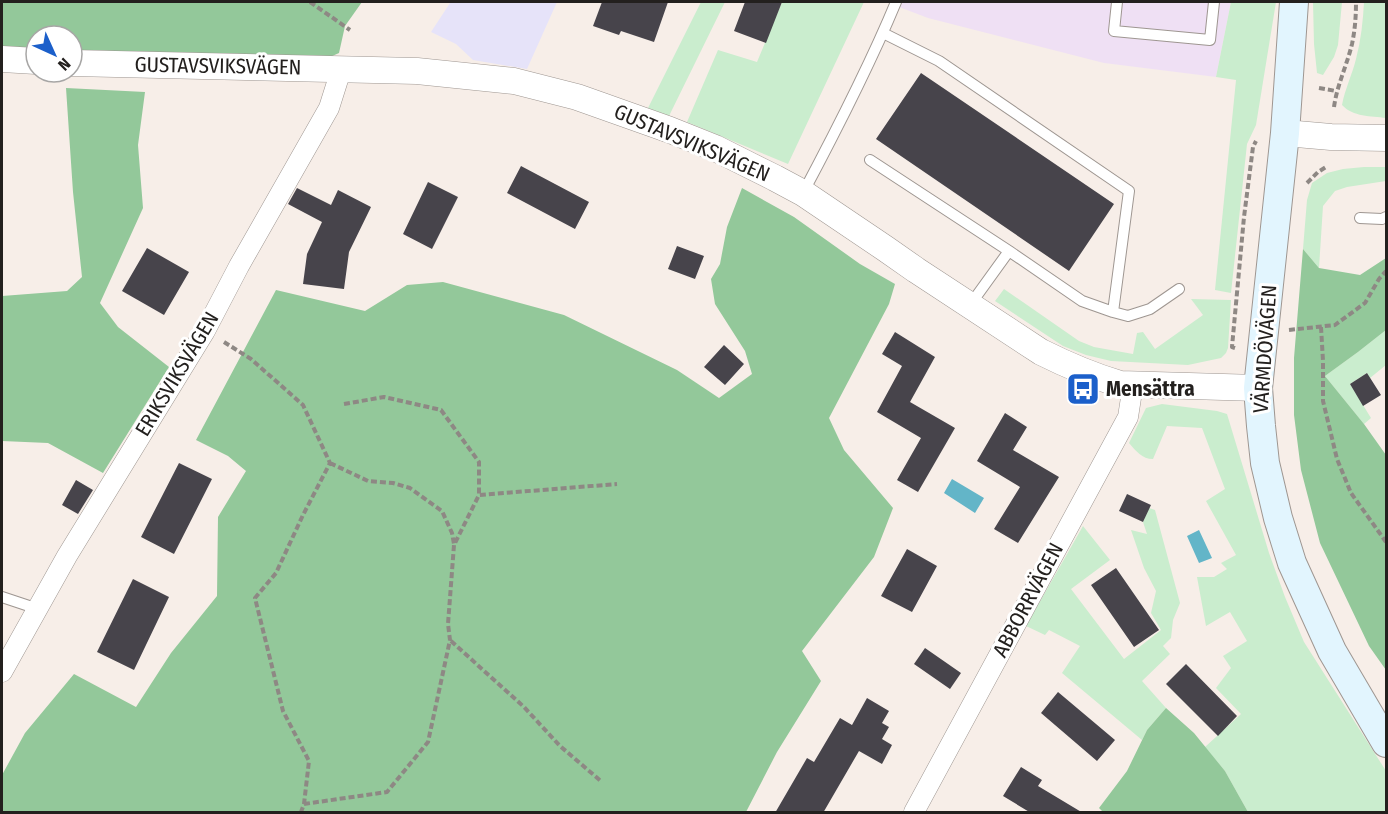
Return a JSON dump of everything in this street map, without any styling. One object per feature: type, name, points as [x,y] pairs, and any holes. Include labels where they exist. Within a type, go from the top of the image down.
[{"type":"main road","name":"VÄRMDÖVÄGEN","points":[[1294,2],[1285,133],[1258,388],[1265,463],[1278,518],[1292,562],[1332,651],[1386,743]]},
{"type":"street","points":[[2,58],[24,59]]},
{"type":"street","name":"GUSTAVSVIKSVÄGEN","points":[[84,63],[417,71],[496,78],[538,86],[577,97],[679,134],[715,148],[775,178],[803,193],[1041,352],[1063,363],[1120,384],[1258,388]]},
{"type":"street","name":"ERIKSVIKSVÄGEN","points":[[2,672],[67,556],[205,331],[239,266],[329,108],[341,70]]},
{"type":"street","points":[[1285,133],[1386,138]]},
{"type":"street","name":"ABBORRVÄGEN","points":[[914,813],[1128,417],[1133,385]]},
{"type":"lane","points":[[803,193],[836,131],[896,2]]},
{"type":"lane","points":[[1117,2],[1114,31],[1210,39],[1214,2]]},
{"type":"lane","points":[[883,33],[939,61],[1129,191],[1113,312]]},
{"type":"lane","points":[[870,160],[1083,301],[1128,316],[1150,309],[1179,289]]},
{"type":"lane","points":[[1360,218],[1382,219],[1386,217]]},
{"type":"lane","points":[[970,305],[1009,251]]},
{"type":"lane","points":[[2,597],[38,609]]},
{"type":"path","points":[[310,2],[350,30]]},
{"type":"path","points":[[1334,107],[1336,91],[1352,45],[1356,2]]},
{"type":"path","points":[[1319,88],[1336,91]]},
{"type":"path","points":[[1303,189],[1310,179],[1326,167]]},
{"type":"path","points":[[1284,330],[1335,325],[1365,303],[1386,271]]},
{"type":"path","points":[[1321,327],[1323,401],[1337,459],[1351,493],[1386,540]]},
{"type":"path","points":[[205,331],[251,359],[303,405],[330,463],[368,481],[393,483],[410,488],[442,511],[452,533],[454,545],[448,624],[450,640],[428,742],[387,792],[304,804]]},
{"type":"path","points":[[344,404],[384,397],[441,410],[479,462],[479,495],[454,545]]},
{"type":"path","points":[[301,813],[309,761],[283,711],[255,598],[276,573],[330,463]]},
{"type":"path","points":[[479,495],[616,484]]},
{"type":"path","points":[[450,640],[524,707],[560,746],[602,782]]},
{"type":"shaded area","points":[[448,2],[557,2],[527,69],[473,60],[456,44],[431,32],[450,3]]},
{"type":"shaded area","points":[[886,2],[1231,2],[1216,77],[1104,63],[928,18]]},
{"type":"green space","points":[[2,2],[362,2],[345,26],[339,53],[330,57],[84,50],[84,24],[24,24],[24,48],[2,47]]},
{"type":"green space","points":[[701,2],[725,2],[669,116],[648,108]]},
{"type":"green space","points":[[782,2],[864,2],[788,164],[687,122],[718,50],[757,62]]},
{"type":"green space","points":[[1231,2],[1276,2],[1256,125],[1247,144],[1231,293],[1215,290],[1236,80],[1216,77]]},
{"type":"green space","points":[[1313,2],[1342,2],[1338,45],[1323,75],[1317,73]]},
{"type":"green space","points":[[1364,2],[1386,2],[1386,118],[1357,114],[1342,105],[1358,52]]},
{"type":"green space","points":[[66,88],[145,92],[138,145],[143,208],[100,303],[118,327],[169,367],[103,473],[48,443],[2,441],[2,296],[67,291],[82,277]]},
{"type":"green space","points":[[1364,167],[1386,167],[1386,181],[1335,191],[1323,206],[1319,268],[1303,249],[1307,200],[1312,183],[1327,173]]},
{"type":"green space","points":[[742,188],[794,217],[860,264],[895,284],[889,304],[829,418],[844,450],[893,508],[874,557],[802,651],[821,681],[777,752],[746,812],[2,812],[2,775],[25,733],[74,674],[136,707],[171,653],[217,596],[218,517],[246,471],[228,456],[196,440],[276,290],[365,311],[407,285],[443,282],[564,315],[677,370],[719,398],[752,374],[745,351],[715,304],[711,279],[720,264],[727,227]]},
{"type":"green space","points":[[1303,249],[1319,268],[1360,275],[1386,258],[1386,330],[1325,376],[1386,455],[1386,670],[1369,646],[1320,543],[1301,470],[1294,415],[1294,358]]},
{"type":"green space","points":[[1004,289],[1079,341],[1094,347],[1133,354],[1137,333],[1143,332],[1155,349],[1203,315],[1191,299],[1231,300],[1228,348],[1221,358],[1188,365],[1111,361],[1086,355],[1063,346],[995,301]]},
{"type":"green space","points":[[1386,330],[1386,365],[1370,378],[1367,373],[1350,384],[1371,418],[1364,424],[1325,376]]},
{"type":"green space","points":[[1162,404],[1227,414],[1269,553],[1304,642],[1386,771],[1386,812],[1248,812],[1225,771],[1205,747],[1241,714],[1216,688],[1231,668],[1223,656],[1247,641],[1230,612],[1206,626],[1197,577],[1214,577],[1227,569],[1221,563],[1236,555],[1206,501],[1225,489],[1202,428],[1167,426],[1153,459],[1142,456],[1129,443],[1146,408]]},
{"type":"green space","points":[[1149,508],[1155,510],[1180,603],[1173,620],[1171,638],[1163,646],[1170,654],[1142,681],[1166,708],[1147,730],[1142,740],[1062,673],[1080,646],[1049,630],[1045,635],[1026,626],[1083,526],[1110,560],[1071,589],[1124,659],[1161,630],[1151,613],[1156,591],[1144,568],[1131,530],[1147,534],[1143,522]]},
{"type":"green space","points":[[1166,708],[1194,733],[1225,771],[1248,812],[1103,812],[1099,808],[1127,771],[1147,730]]},
{"type":"water","points":[[952,479],[984,498],[975,513],[944,493]]},
{"type":"water","points":[[1199,530],[1212,558],[1199,563],[1187,536]]},
{"type":"building","points":[[602,2],[668,2],[654,42],[621,31],[619,35],[593,26]]},
{"type":"building","points":[[745,2],[782,2],[766,43],[734,31]]},
{"type":"building","points":[[921,73],[1114,204],[1069,271],[876,139]]},
{"type":"building","points":[[521,166],[589,202],[575,229],[507,193]]},
{"type":"building","points":[[428,182],[458,197],[432,249],[403,234]]},
{"type":"building","points":[[297,188],[331,205],[338,190],[371,207],[349,252],[344,289],[303,284],[307,254],[322,222],[288,204]]},
{"type":"building","points":[[677,246],[704,256],[695,279],[668,269]]},
{"type":"building","points":[[147,248],[189,272],[164,315],[122,291]]},
{"type":"building","points":[[895,332],[935,357],[910,402],[955,428],[918,492],[897,480],[921,438],[877,412],[902,366],[882,354]]},
{"type":"building","points":[[724,345],[744,364],[725,385],[704,367]]},
{"type":"building","points":[[1367,373],[1381,395],[1363,406],[1350,384]]},
{"type":"building","points":[[1005,413],[1027,427],[1013,450],[1059,477],[1018,543],[994,529],[1020,487],[977,461]]},
{"type":"building","points":[[179,463],[212,479],[174,554],[141,537]]},
{"type":"building","points":[[76,480],[93,490],[78,514],[62,505]]},
{"type":"building","points":[[1127,494],[1151,505],[1143,522],[1119,511]]},
{"type":"building","points":[[907,549],[937,566],[912,612],[881,596]]},
{"type":"building","points":[[1116,568],[1159,630],[1134,647],[1091,585]]},
{"type":"building","points":[[133,579],[169,597],[134,670],[97,652]]},
{"type":"building","points":[[925,648],[961,673],[950,689],[914,664]]},
{"type":"building","points":[[1186,664],[1237,716],[1218,736],[1166,684]]},
{"type":"building","points":[[1058,692],[1115,740],[1097,761],[1041,713]]},
{"type":"building","points":[[867,698],[889,711],[882,723],[889,727],[882,739],[892,745],[882,764],[859,751],[823,813],[775,813],[807,758],[814,762],[840,718],[852,725]]},
{"type":"building","points":[[1021,767],[1042,780],[1038,786],[1083,813],[1031,813],[1003,796]]},
{"type":"place","name":"Mensättra","points":[[1083,389]]}]
